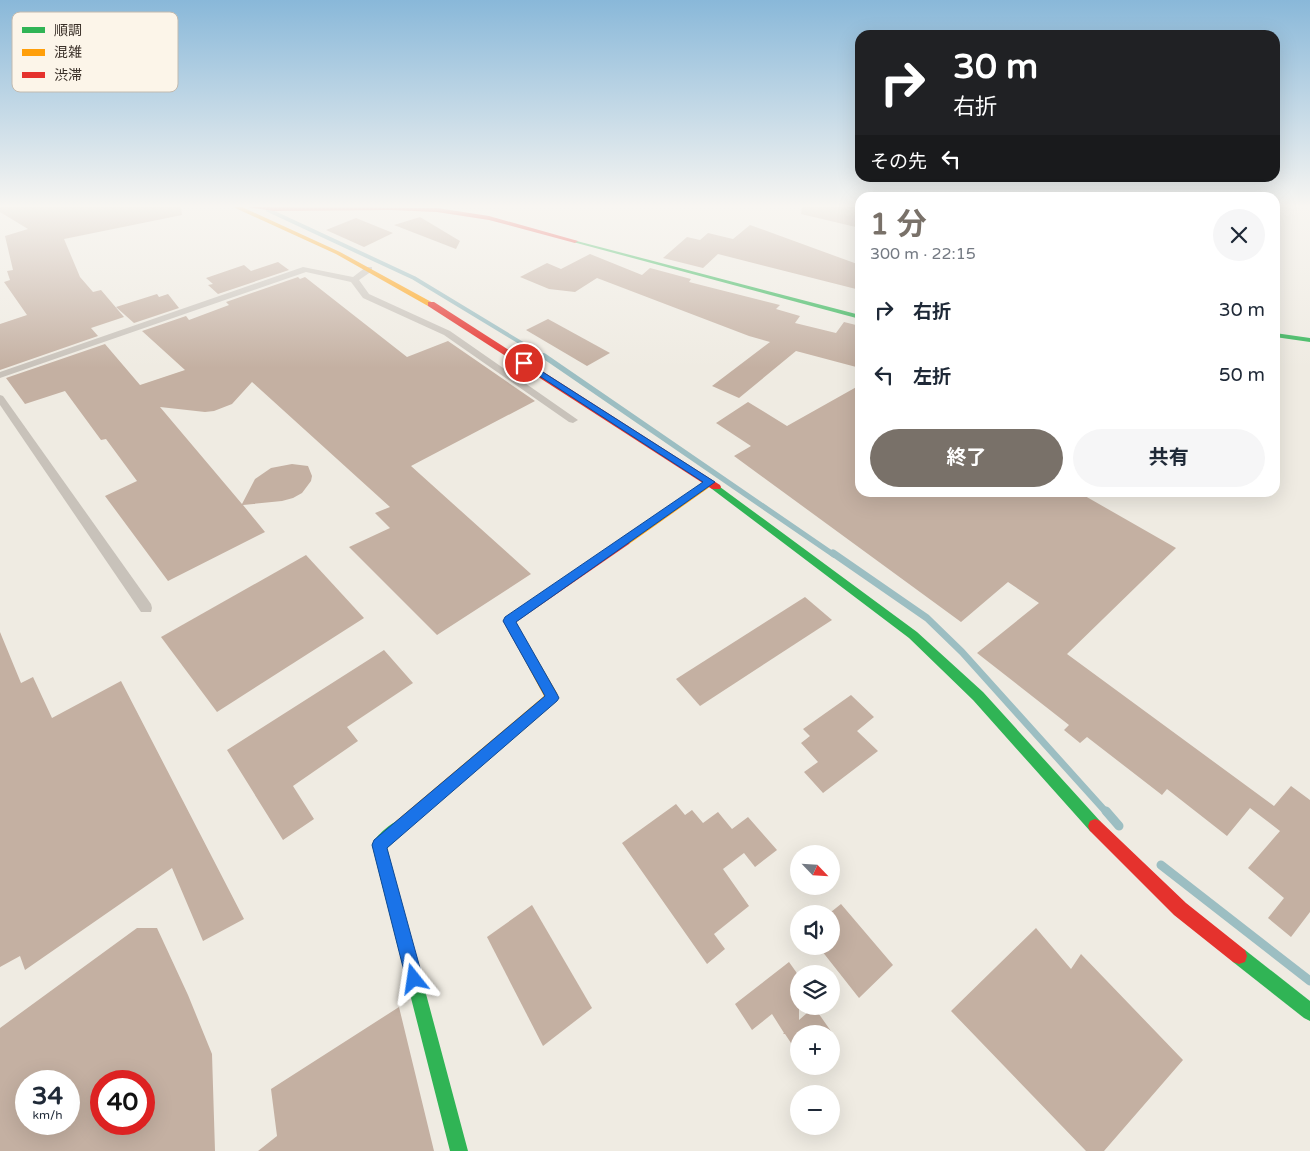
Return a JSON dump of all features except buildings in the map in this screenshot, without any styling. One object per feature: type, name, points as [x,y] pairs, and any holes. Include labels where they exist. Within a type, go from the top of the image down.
[{"type":"street","points":[[351,261],[414,293],[710,482],[913,635],[978,696],[1086,817],[1180,909],[1310,1012]]},
{"type":"street","points":[[647,261],[855,316]]},
{"type":"street","points":[[1280,336],[1310,340]]},
{"type":"street","points":[[459,1151],[379,845],[552,698],[509,621],[710,482]]},
{"type":"lane","points":[[0,375],[306,269],[354,280],[366,296],[447,333],[573,420]]},
{"type":"lane","points":[[354,280],[369,269]]},
{"type":"lane","points":[[0,398],[146,608]]},
{"type":"waterway","points":[[377,261],[414,278],[546,358]]},
{"type":"waterway","points":[[544,356],[834,555]]},
{"type":"waterway","points":[[833,553],[927,618],[962,652],[1107,813]]},
{"type":"waterway","points":[[1106,811],[1119,826]]},
{"type":"waterway","points":[[1161,865],[1310,981]]},
{"type":"traffic: fast","points":[[649,261],[855,316]]},
{"type":"traffic: fast","points":[[1280,336],[1310,340]]},
{"type":"traffic: fast","points":[[716,487],[913,635],[978,696],[1095,826]]},
{"type":"traffic: fast","points":[[401,826],[379,845],[459,1151]]},
{"type":"traffic: fast","points":[[1239,956],[1310,1012]]},
{"type":"traffic: slow","points":[[352,261],[431,304]]},
{"type":"traffic: slow","points":[[625,541],[710,482]]},
{"type":"traffic: slow","points":[[401,826],[552,697],[522,644]]},
{"type":"traffic: jam","points":[[431,304],[716,487]]},
{"type":"traffic: jam","points":[[522,644],[509,621],[625,541]]},
{"type":"traffic: jam","points":[[1095,826],[1180,909],[1239,956]]},
{"type":"route","points":[[414,979],[379,845],[552,698],[509,621],[710,482],[524,363]]}]
